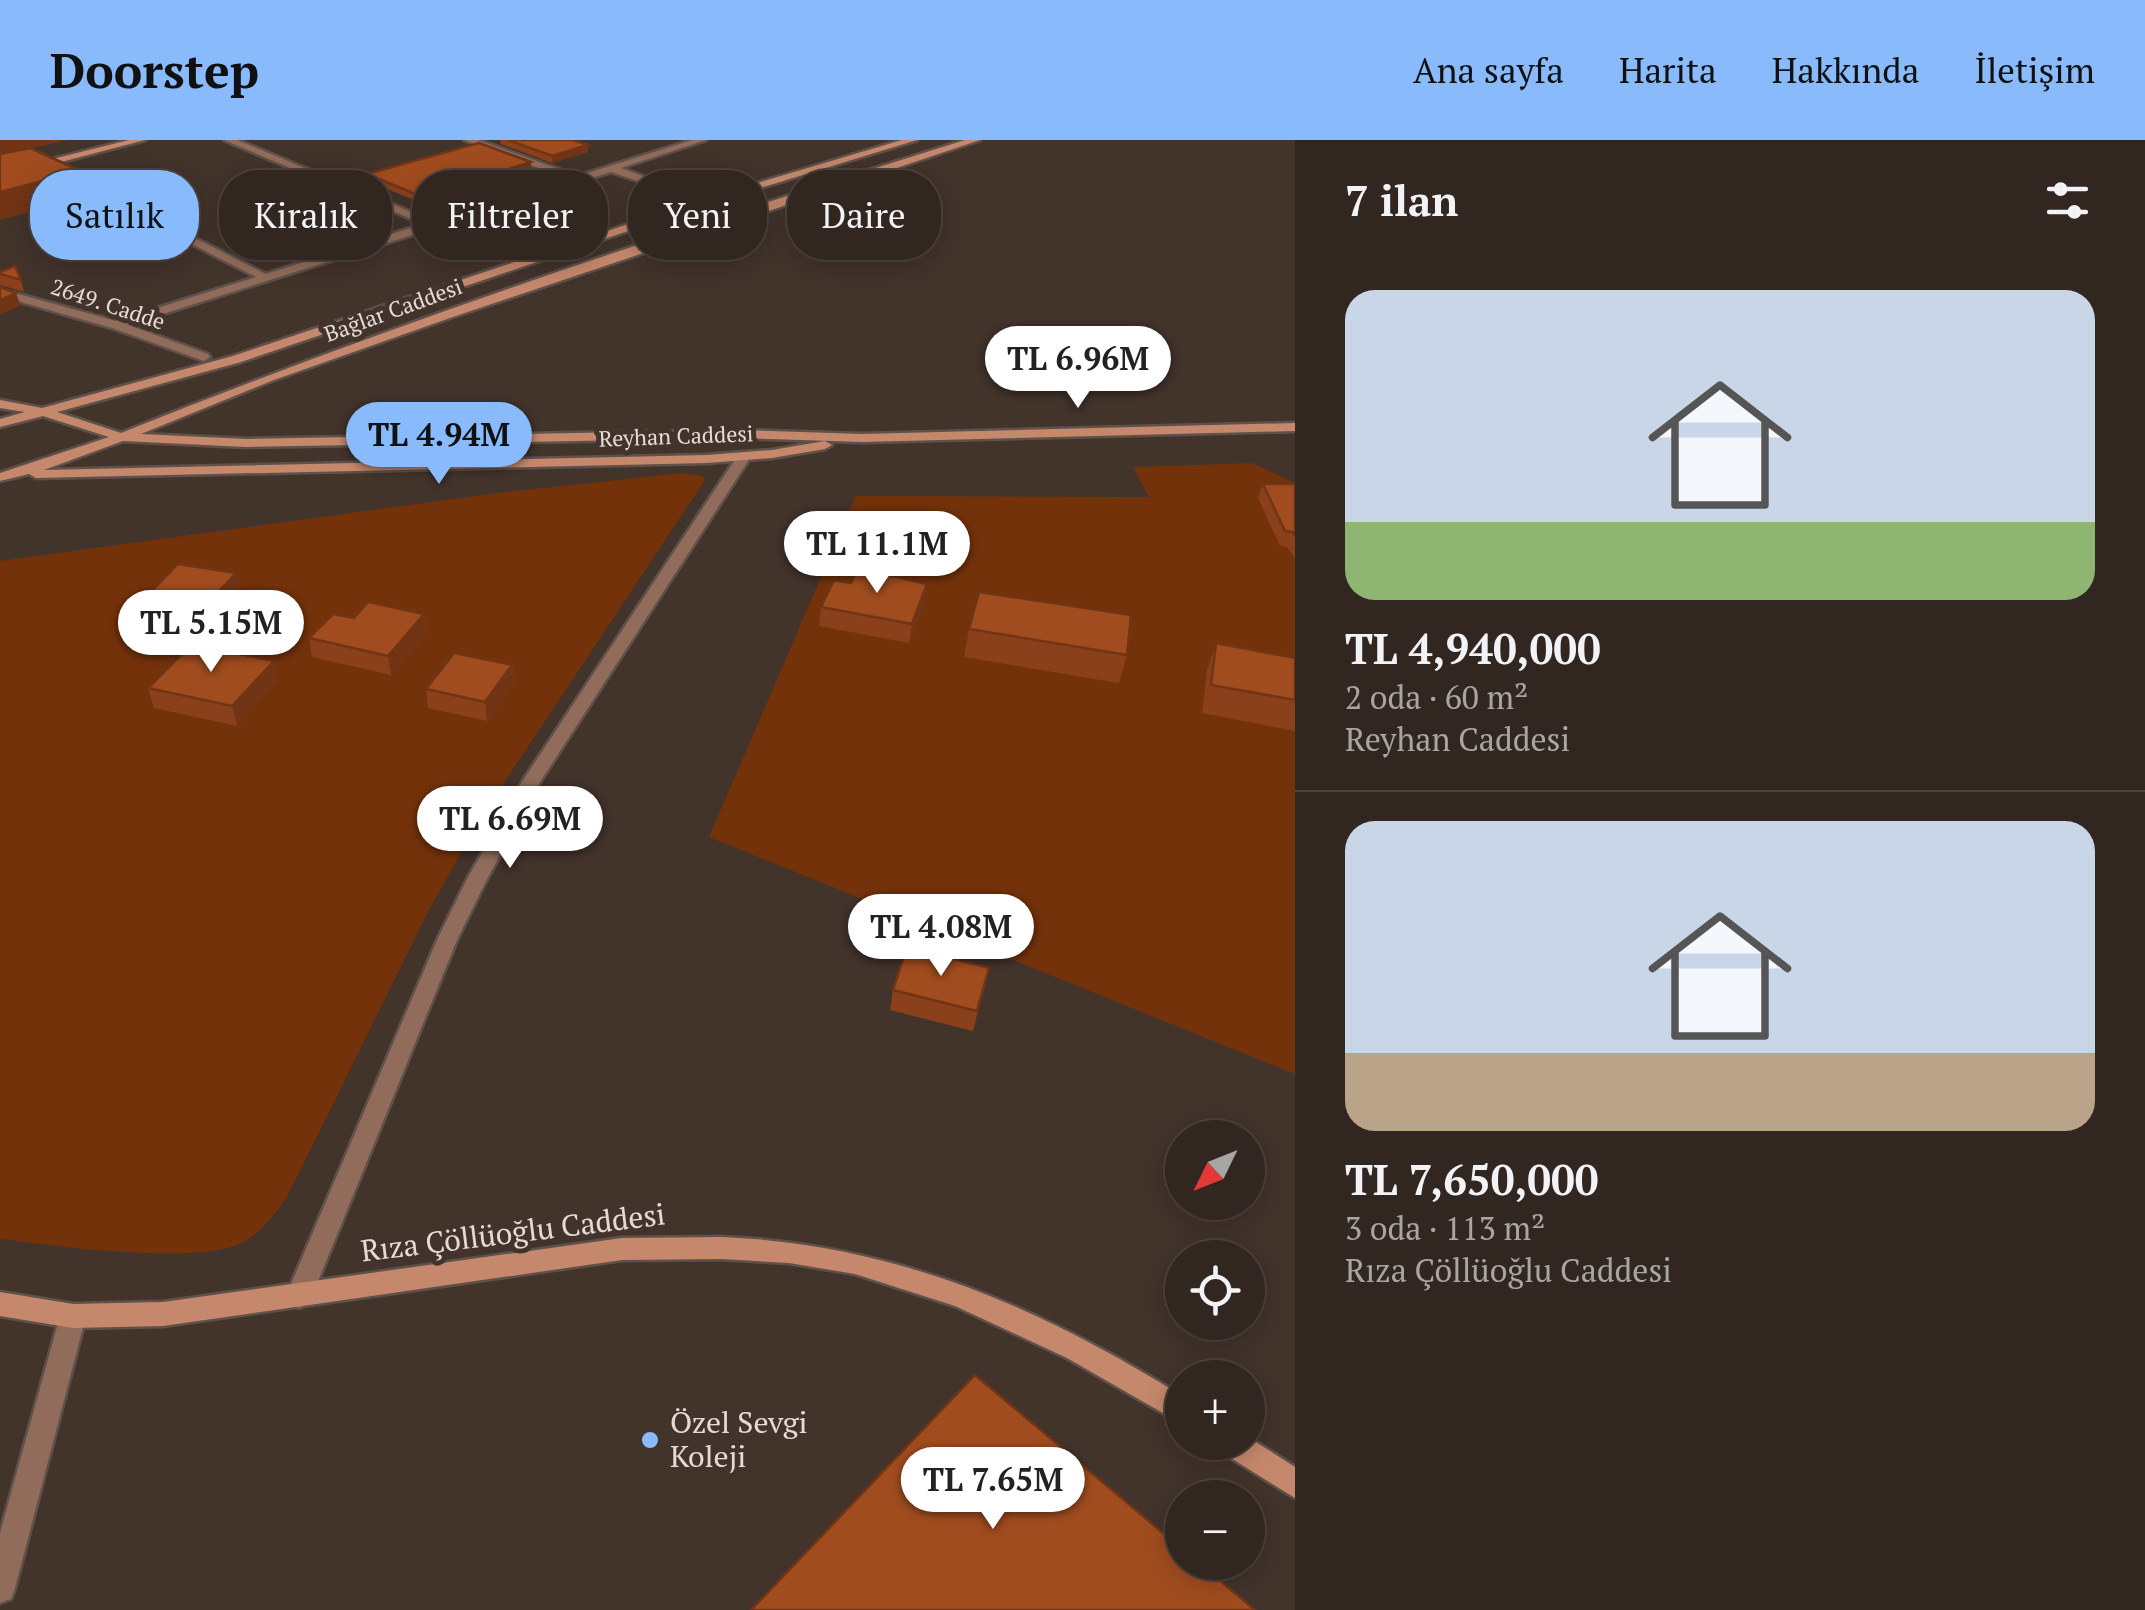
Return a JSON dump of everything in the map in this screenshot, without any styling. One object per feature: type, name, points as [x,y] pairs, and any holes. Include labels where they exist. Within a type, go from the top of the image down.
[{"type":"main road","points":[[0,174],[140,140]]},
{"type":"main road","name":"Bağlar Caddesi","points":[[767,183],[912,140]]},
{"type":"main road","name":"Bağlar Caddesi","points":[[4,474],[120,436],[208,399],[627,250],[975,140]]},
{"type":"main road","name":"Bağlar Caddesi","points":[[0,422],[237,359],[628,227]]},
{"type":"main road","points":[[0,404],[45,412],[120,436]]},
{"type":"main road","name":"Reyhan Caddesi","points":[[120,436],[246,443],[741,434],[862,438],[1295,427]]},
{"type":"main road","name":"Reyhan Caddesi","points":[[4,474],[743,458],[862,438]]},
{"type":"main road","name":"Rıza Çöllüoğlu Caddesi","points":[[0,1304],[74,1316],[163,1314],[622,1249],[700,1246],[793,1253],[884,1270],[978,1302],[1069,1346],[1165,1401]]},
{"type":"main road","points":[[1259,1460],[1295,1484]]},
{"type":"street","points":[[229,140],[412,216]]},
{"type":"street","points":[[470,140],[554,170]]},
{"type":"street","points":[[603,170],[698,140]]},
{"type":"street","points":[[42,164],[262,276]]},
{"type":"street","points":[[610,168],[628,174]]},
{"type":"street","points":[[116,325],[412,230]]},
{"type":"street","name":"2649. Cadde","points":[[0,292],[116,325],[204,356]]},
{"type":"street","points":[[299,1296],[447,940],[483,867],[531,782],[743,458]]},
{"type":"street","points":[[0,1588],[74,1316]]},
{"type":"shaded area","points":[[1252,463],[1295,483],[1295,1074],[709,837],[856,496],[1149,497],[1133,467]]},
{"type":"shaded area","points":[[682,473],[703,476],[705,480],[480,819],[429,910],[288,1195],[265,1225],[247,1240],[225,1248],[163,1254],[0,1239],[0,561],[497,493]]},
{"type":"building","points":[[508,140],[573,140],[588,145],[552,156]]},
{"type":"building","points":[[479,143],[531,162],[505,170],[412,170],[412,193],[392,184],[392,170],[381,170]]},
{"type":"building","points":[[30,148],[79,170],[30,170],[30,184],[0,192],[0,154]]},
{"type":"building","points":[[15,266],[21,280],[0,274],[0,272]]},
{"type":"building","points":[[0,287],[16,293],[0,300]]},
{"type":"building","points":[[1263,484],[1295,484],[1295,536],[1285,531]]},
{"type":"building","points":[[178,564],[236,573],[198,614],[139,604]]},
{"type":"building","points":[[858,568],[927,584],[912,624],[821,607],[834,580],[851,583]]},
{"type":"building","points":[[979,592],[1131,615],[1127,655],[969,629]]},
{"type":"building","points":[[368,602],[424,614],[388,656],[309,638],[333,614],[354,618]]},
{"type":"building","points":[[1216,643],[1295,658],[1295,700],[1211,685]]},
{"type":"building","points":[[192,644],[274,661],[232,706],[148,688]]},
{"type":"building","points":[[454,653],[512,665],[485,702],[426,689]]},
{"type":"building","points":[[907,947],[989,968],[977,1011],[893,990]]},
{"type":"building","points":[[975,1375],[1165,1535],[1165,1580],[1219,1580],[1255,1610],[751,1610]]},
{"type":"place","name":"Özel Sevgi Koleji","points":[[650,1440]]}]
